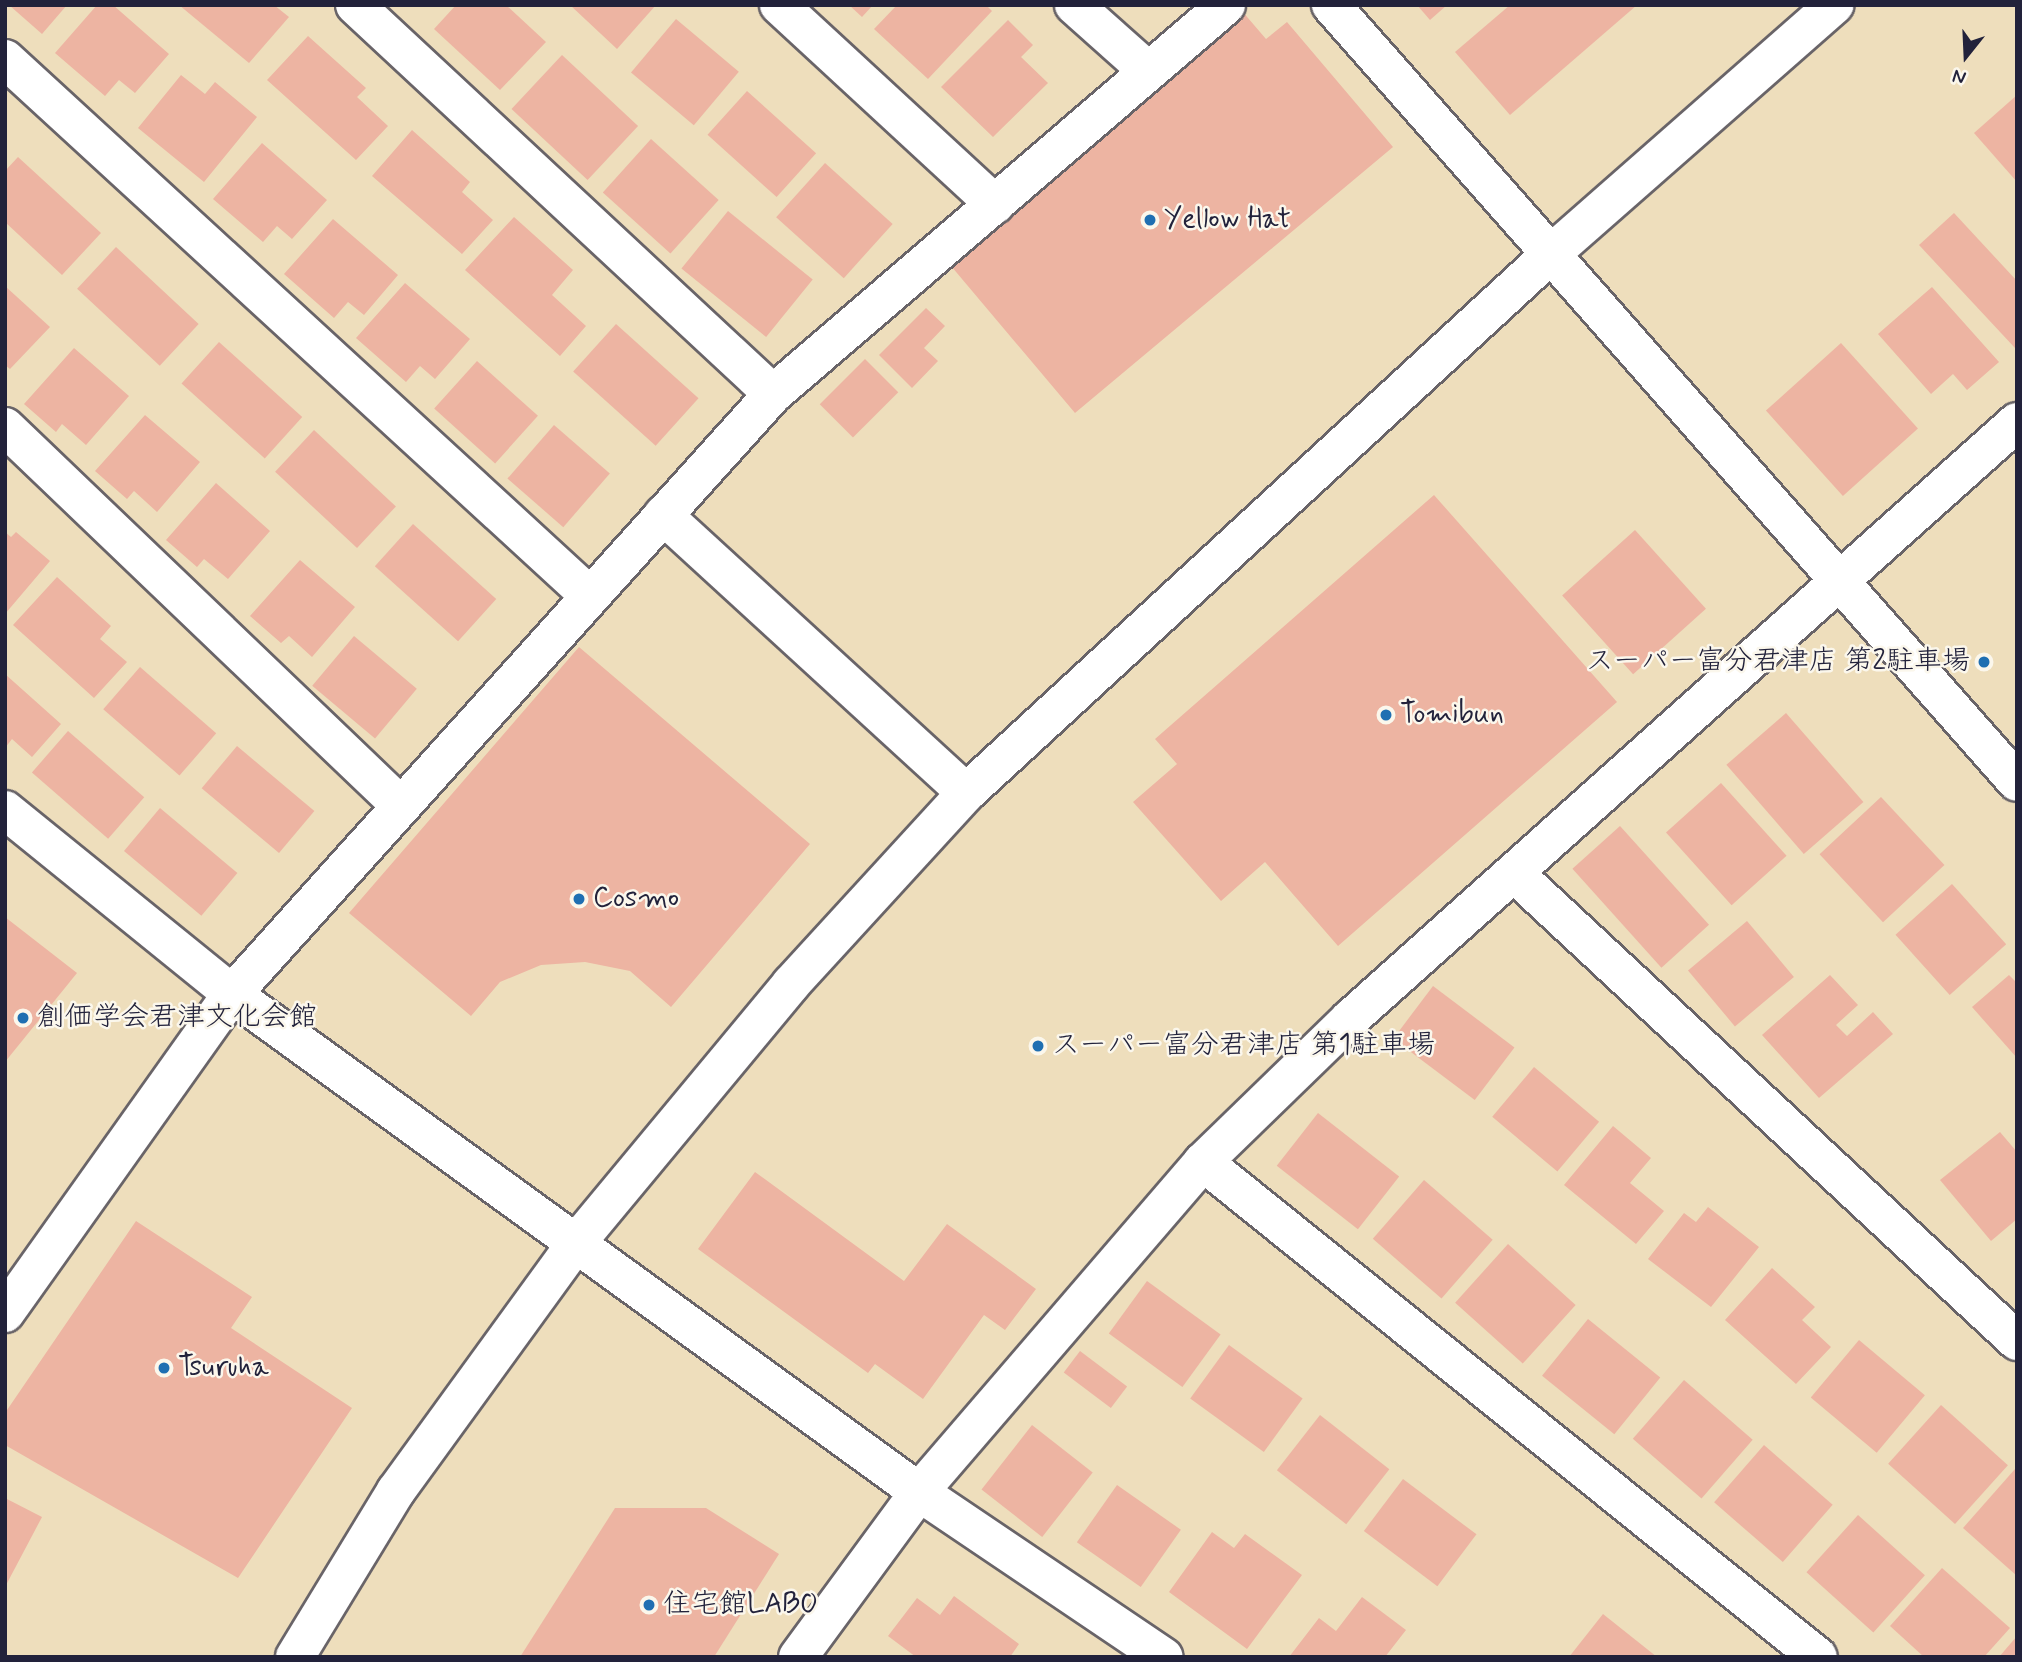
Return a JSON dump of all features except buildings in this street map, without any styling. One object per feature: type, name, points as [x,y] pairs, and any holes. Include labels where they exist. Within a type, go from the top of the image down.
[{"type":"street","points":[[355,5],[773,394]]},
{"type":"street","points":[[779,5],[995,204]]},
{"type":"street","points":[[1074,5],[1149,71]]},
{"type":"street","points":[[5,1313],[232,994],[773,394],[1226,5]]},
{"type":"street","points":[[1331,5],[2017,782]]},
{"type":"street","points":[[295,1657],[396,1491],[577,1242],[791,984],[966,793],[1552,253],[1834,5]]},
{"type":"street","points":[[5,60],[590,596]]},
{"type":"street","points":[[798,1657],[919,1492],[1203,1162],[1350,1019],[2017,422]]},
{"type":"street","points":[[5,428],[401,806]]},
{"type":"street","points":[[663,515],[966,793]]},
{"type":"street","points":[[5,810],[232,994],[919,1492],[1164,1657]]},
{"type":"street","points":[[1514,873],[2017,1341]]},
{"type":"street","points":[[1203,1162],[1818,1657]]},
{"type":"place","name":"Yellow Hat","points":[[1150,220]]},
{"type":"place","name":"スーパー富分君津店 第2駐車場","points":[[1984,662]]},
{"type":"place","name":"Tomibun","points":[[1386,715]]},
{"type":"place","name":"Cosmo","points":[[579,899]]},
{"type":"place","name":"創価学会君津文化会館","points":[[23,1018]]},
{"type":"place","name":"スーパー富分君津店 第1駐車場","points":[[1038,1046]]},
{"type":"place","name":"Tsuruha","points":[[164,1368]]},
{"type":"place","name":"住宅館LABO","points":[[649,1605]]}]
